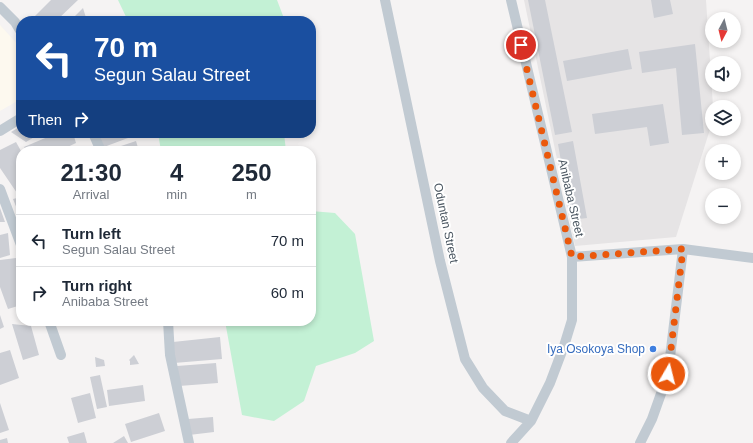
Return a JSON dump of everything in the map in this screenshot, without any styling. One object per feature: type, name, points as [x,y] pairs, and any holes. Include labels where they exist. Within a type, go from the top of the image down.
[{"type":"street","name":"Oduntan Street","points":[[385,0],[440,261],[465,359],[483,388],[505,411],[531,421]]},
{"type":"street","name":"Anibaba Street","points":[[510,0],[572,257],[572,320],[564,346],[550,383],[531,421],[511,443]]},
{"type":"street","points":[[0,7],[16,24]]},
{"type":"street","points":[[0,131],[16,121]]},
{"type":"street","points":[[0,189],[16,232]]},
{"type":"street","points":[[640,443],[652,419],[668,374],[683,249]]},
{"type":"street","points":[[572,257],[683,249],[753,258]]},
{"type":"street","points":[[51,326],[61,355]]},
{"type":"street","points":[[168,326],[170,355],[189,443]]},
{"type":"shaded area","points":[[524,0],[706,0],[705,48],[709,48],[710,56],[705,56],[705,92],[712,92],[713,100],[705,100],[705,136],[708,136],[676,237],[575,246]]},
{"type":"shaded area","points":[[0,25],[16,43],[16,102],[0,111]]},
{"type":"green space","points":[[118,0],[277,0],[283,16],[126,16]]},
{"type":"green space","points":[[159,138],[285,138],[285,146],[160,146]]},
{"type":"green space","points":[[316,211],[335,213],[355,234],[374,341],[355,353],[316,366],[304,401],[274,421],[242,415],[226,326],[316,326]]},
{"type":"building","points":[[51,0],[78,0],[61,16],[35,16]]},
{"type":"building","points":[[528,0],[545,0],[572,132],[555,135]]},
{"type":"building","points":[[651,0],[670,0],[673,14],[654,18]]},
{"type":"building","points":[[83,8],[85,16],[75,16]]},
{"type":"building","points":[[695,44],[704,133],[682,135],[676,68],[642,73],[639,52]]},
{"type":"building","points":[[628,49],[632,69],[567,81],[563,61]]},
{"type":"building","points":[[663,104],[669,143],[650,146],[647,127],[595,134],[592,114]]},
{"type":"building","points":[[16,129],[16,135],[11,132]]},
{"type":"building","points":[[20,138],[33,138],[26,142]]},
{"type":"building","points":[[45,138],[74,138],[76,143],[70,146],[26,146]]},
{"type":"building","points":[[100,138],[128,138],[107,146],[104,146]]},
{"type":"building","points":[[136,141],[138,146],[121,146]]},
{"type":"building","points":[[573,141],[587,218],[571,220],[558,144]]},
{"type":"building","points":[[16,142],[18,146],[16,146],[16,192],[0,168],[0,150]]},
{"type":"building","points":[[16,198],[16,206],[13,199]]},
{"type":"building","points":[[0,208],[5,222],[0,222]]},
{"type":"building","points":[[8,233],[10,255],[0,258],[0,235]]},
{"type":"building","points":[[16,258],[16,307],[8,309],[0,287],[0,260]]},
{"type":"building","points":[[0,315],[4,327],[0,329]]},
{"type":"building","points":[[12,324],[16,324],[16,326],[31,326],[39,355],[23,360]]},
{"type":"building","points":[[220,337],[222,359],[174,363],[173,342]]},
{"type":"building","points":[[10,350],[19,378],[0,385],[0,353]]},
{"type":"building","points":[[134,355],[139,364],[130,365],[129,360]]},
{"type":"building","points":[[95,357],[104,360],[105,366],[96,367]]},
{"type":"building","points":[[216,363],[218,383],[179,386],[177,366]]},
{"type":"building","points":[[100,375],[107,407],[97,409],[90,377]]},
{"type":"building","points":[[143,385],[145,401],[109,406],[107,390]]},
{"type":"building","points":[[90,393],[96,418],[78,423],[71,398]]},
{"type":"building","points":[[0,403],[9,430],[0,433]]},
{"type":"building","points":[[159,413],[165,431],[131,442],[125,424]]},
{"type":"building","points":[[213,417],[214,432],[189,435],[188,419]]},
{"type":"building","points":[[84,432],[87,443],[69,443],[67,437]]},
{"type":"building","points":[[124,436],[128,443],[113,443]]},
{"type":"building","points":[[7,438],[8,443],[0,443],[0,440]]},
{"type":"place","name":"Iya Osokoya Shop","points":[[653,349]]},
{"type":"route","points":[[521,45],[572,257],[683,249],[668,374]]}]
